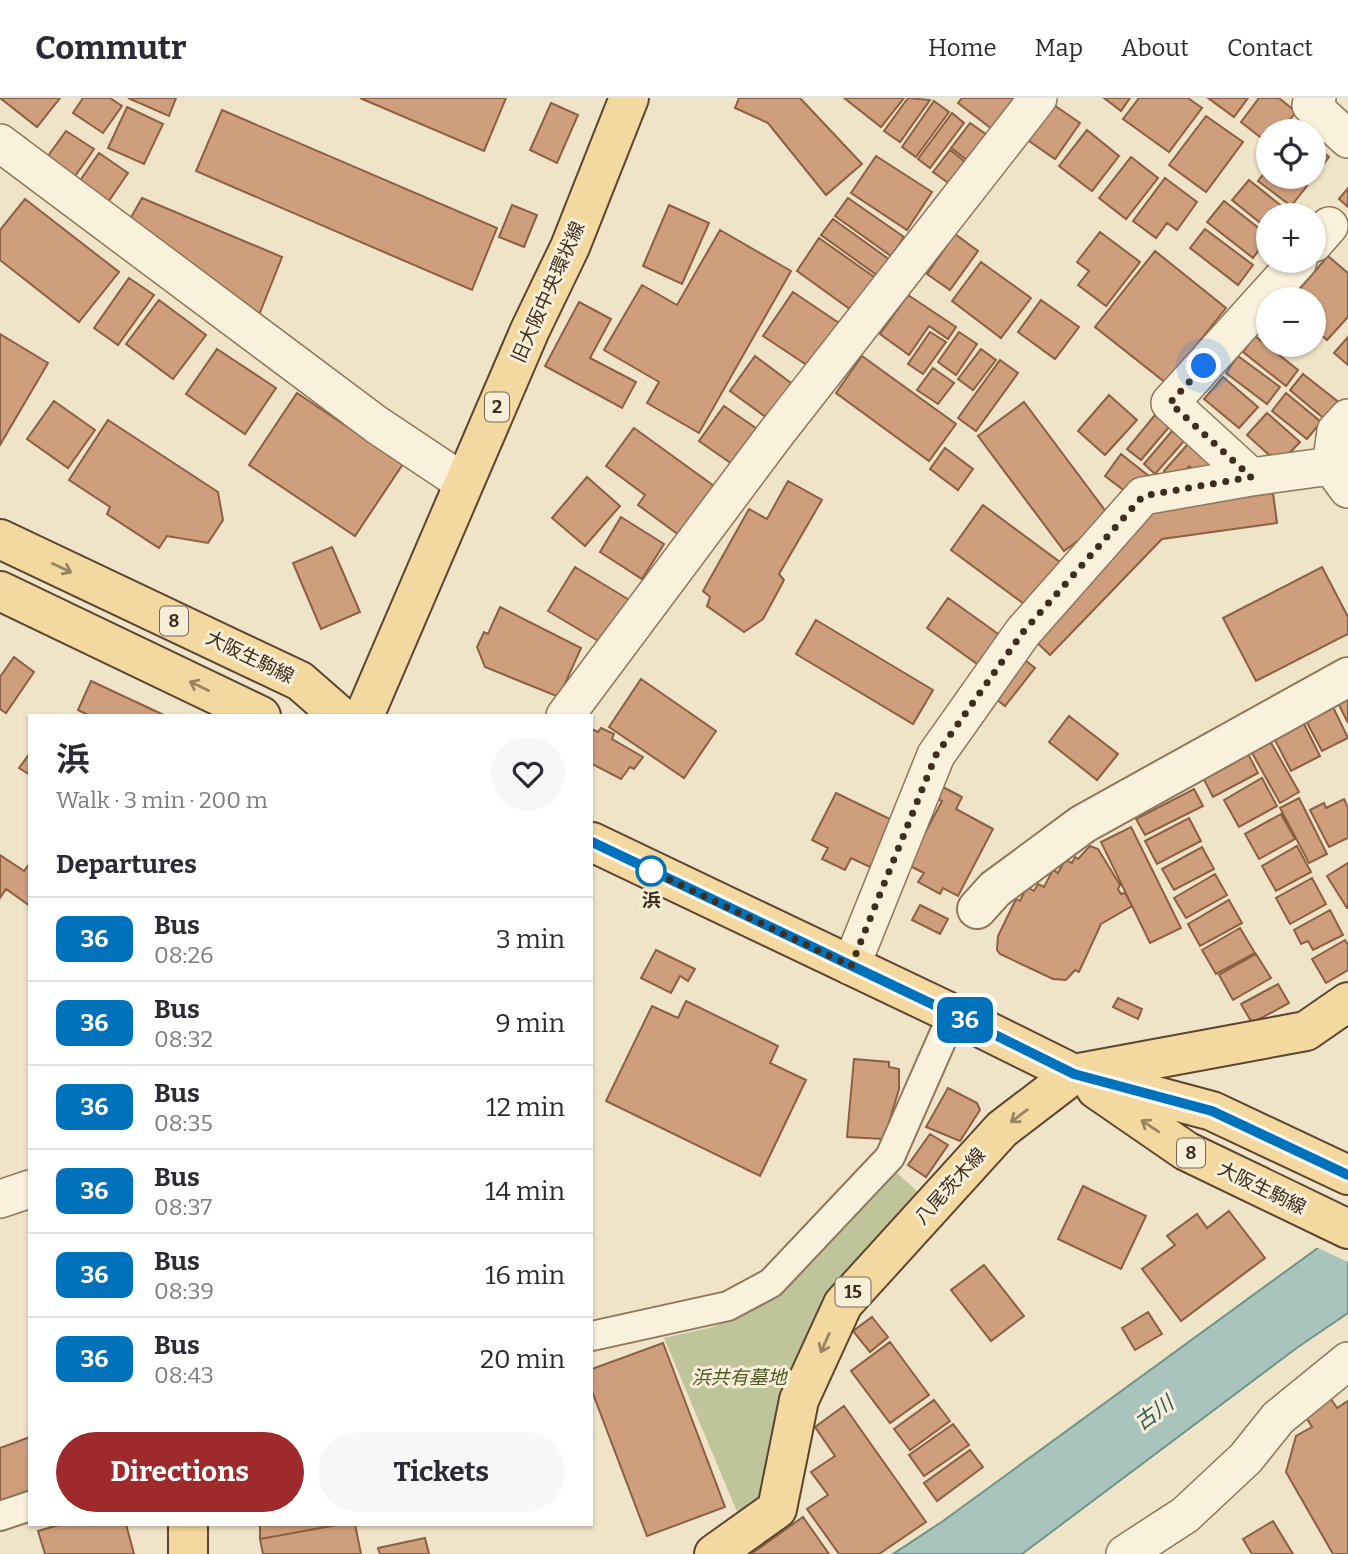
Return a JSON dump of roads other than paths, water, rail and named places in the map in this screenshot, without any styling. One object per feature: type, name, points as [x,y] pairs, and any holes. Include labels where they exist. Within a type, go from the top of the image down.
[{"type":"main road","name":"旧大阪中央環状線","points":[[364,714],[530,330],[570,247],[629,98]]},
{"type":"main road","name":"大阪生駒線","points":[[0,539],[300,681],[338,714]]},
{"type":"main road","points":[[0,591],[257,714]]},
{"type":"main road","name":"大阪生駒線","points":[[593,842],[1074,1074],[1186,1151],[1333,1222]]},
{"type":"main road","name":"八尾茨木線","points":[[714,1554],[777,1510],[799,1400],[843,1304],[1002,1129],[1074,1074],[1306,1031],[1348,1002]]},
{"type":"main road","name":"大阪生駒線","points":[[1074,1074],[1212,1111],[1348,1175]]},
{"type":"main road","points":[[188,1526],[188,1554]]},
{"type":"street","points":[[566,714],[774,436],[1038,98]]},
{"type":"street","points":[[1317,98],[1311,105],[1348,139]]},
{"type":"street","points":[[0,143],[377,425],[464,483]]},
{"type":"street","points":[[1251,477],[1170,403],[1287,273]]},
{"type":"street","points":[[851,966],[936,755],[1023,632],[1143,496],[1251,477],[1340,477],[1336,431],[1348,418]]},
{"type":"street","points":[[977,909],[995,889],[1083,824],[1348,677]]},
{"type":"street","points":[[593,1336],[728,1306],[771,1283],[890,1157],[953,1014]]},
{"type":"street","points":[[0,1199],[28,1190]]},
{"type":"street","points":[[1125,1554],[1185,1515],[1246,1458],[1279,1418],[1348,1360]]},
{"type":"street","points":[[0,1516],[28,1507]]},
{"type":"water","name":"古川","points":[[1348,1226],[1348,1313],[1298,1347],[1022,1554],[893,1554],[943,1521]]},
{"type":"place","name":"浜","points":[[651,871]]},
{"type":"park label","name":"浜共有墓地","points":[[739,1377]]}]
